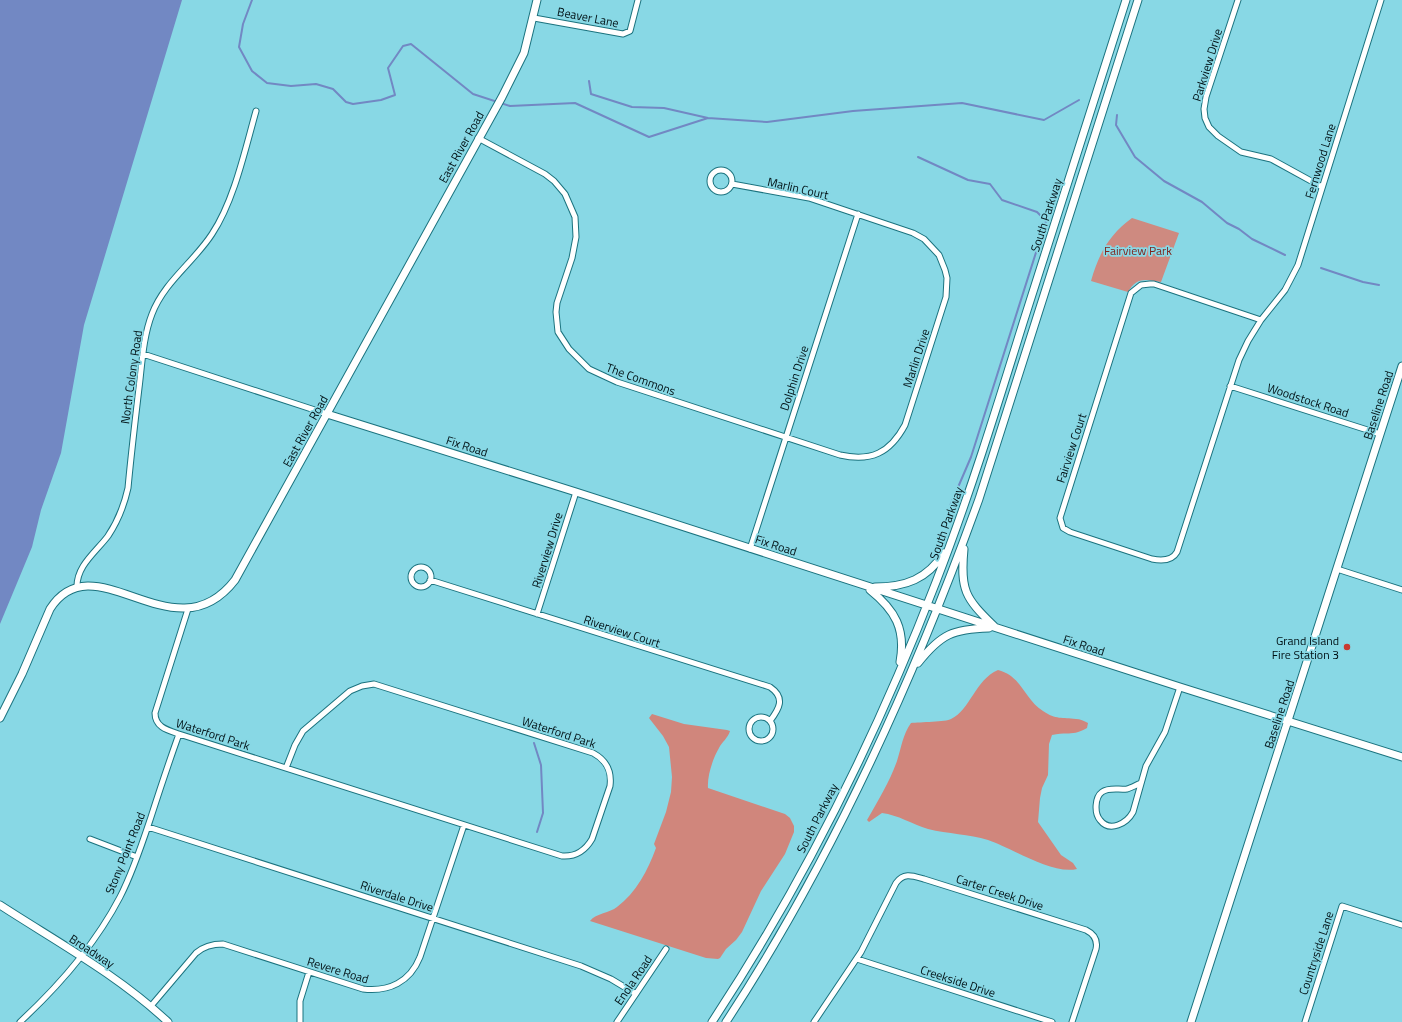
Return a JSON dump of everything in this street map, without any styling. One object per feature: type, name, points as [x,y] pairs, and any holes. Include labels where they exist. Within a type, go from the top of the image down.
[{"type":"main road","name":"East River Road","points":[[0,718],[22,674],[50,609],[64,593],[77,588],[90,586],[101,587],[170,608],[188,609],[203,605],[217,598],[227,590],[235,580],[502,97],[524,53],[534,18],[537,0]]},
{"type":"main road","name":"South Parkway","points":[[712,1022],[758,950],[800,876],[866,745],[927,606],[955,533],[1126,0]]},
{"type":"main road","name":"South Parkway","points":[[726,1022],[800,898],[844,817],[889,724],[937,609],[964,539],[1019,375],[1138,0]]},
{"type":"main road","name":"Baseline Road","points":[[1191,1022],[1234,884],[1380,434],[1401,375],[1402,366]]},
{"type":"main road","name":"Fix Road","points":[[327,414],[576,492],[867,587],[1402,757]]},
{"type":"main road","points":[[867,587],[902,585],[925,575],[938,561],[955,533]]},
{"type":"main road","points":[[964,539],[962,577],[965,589],[973,604],[995,628]]},
{"type":"main road","points":[[867,587],[888,606],[899,625],[902,655],[898,675]]},
{"type":"main road","points":[[912,670],[933,645],[949,634],[972,628],[995,628]]},
{"type":"main road","name":"Broadway","points":[[0,906],[116,980],[151,1006],[168,1022]]},
{"type":"street","name":"Beaver Lane","points":[[534,18],[623,34],[630,31],[638,0]]},
{"type":"street","name":"Parkview Drive","points":[[1238,0],[1206,97],[1204,109],[1207,123],[1212,131],[1235,149],[1246,154],[1271,159],[1322,187]]},
{"type":"street","name":"Fernwood Lane","points":[[1261,320],[1285,290],[1298,265],[1381,0]]},
{"type":"street","name":"North Colony Road","points":[[77,588],[80,572],[108,536],[126,501],[143,354],[148,326],[157,302],[163,292],[204,245],[221,219],[235,184],[256,111]]},
{"type":"street","name":"The Commons","points":[[478,138],[545,174],[562,189],[571,206],[575,217],[576,237],[572,258],[557,303],[556,312],[558,332],[569,349],[589,369],[617,382],[786,438]]},
{"type":"street","points":[[718,170],[726,171],[732,176],[732,184],[728,191],[719,193],[712,188],[710,181],[714,172],[718,170]]},
{"type":"street","name":"Marlin Court","points":[[732,184],[809,198],[858,214]]},
{"type":"street","name":"Marlin Drive","points":[[786,438],[851,458],[872,456],[889,447],[895,441],[905,425],[946,297],[947,288],[945,270],[940,255],[928,242],[913,233],[858,214]]},
{"type":"street","name":"Dolphin Drive","points":[[750,548],[858,214]]},
{"type":"street","name":"Fairview Court","points":[[1154,284],[1261,320],[1248,341],[1239,360],[1230,386],[1176,555],[1168,559],[1158,560],[1070,532],[1064,528],[1061,522],[1061,514],[1133,291],[1141,285],[1154,284]]},
{"type":"street","name":"Fix Road","points":[[143,354],[327,414]]},
{"type":"street","name":"Woodstock Road","points":[[1230,386],[1380,434]]},
{"type":"street","name":"Riverview Drive","points":[[537,614],[576,492]]},
{"type":"street","points":[[423,567],[429,571],[431,577],[430,580],[426,585],[419,587],[412,583],[410,577],[415,568],[423,567]]},
{"type":"street","points":[[1337,569],[1402,590]]},
{"type":"street","name":"Riverview Court","points":[[430,580],[770,687],[777,694],[780,704],[770,721]]},
{"type":"street","name":"Waterford Park","points":[[188,609],[155,713],[156,720],[160,726],[179,734],[562,856],[579,854],[588,846],[592,839],[610,786],[610,773],[608,766],[600,757],[593,753],[374,684],[362,686],[350,691],[303,731],[295,745],[286,768]]},
{"type":"street","points":[[1141,783],[1126,789],[1104,790],[1100,794],[1096,805],[1100,820],[1108,825],[1119,826],[1129,819],[1133,812],[1146,766],[1165,732],[1180,687]]},
{"type":"street","name":"Riverview Court","points":[[761,717],[770,721],[773,730],[770,738],[763,741],[754,738],[751,735],[750,729],[754,720],[761,717]]},
{"type":"street","name":"Stony Point Road","points":[[20,1022],[48,996],[81,957],[120,896],[148,827],[179,734]]},
{"type":"street","name":"Revere Road","points":[[151,1006],[196,953],[208,945],[223,944],[363,989],[385,989],[394,985],[409,975],[417,966],[464,825]]},
{"type":"street","name":"Riverdale Drive","points":[[148,827],[581,966],[611,979],[636,994]]},
{"type":"street","points":[[90,838],[137,857]]},
{"type":"street","name":"Carter Creek Drive","points":[[857,959],[866,945],[898,880],[901,877],[908,875],[924,879],[1086,930],[1092,934],[1096,940],[1096,949],[1072,1022]]},
{"type":"street","name":"Countryside Lane","points":[[1305,1022],[1342,906],[1402,926]]},
{"type":"street","name":"Enola Road","points":[[617,1022],[666,949]]},
{"type":"street","points":[[814,1022],[857,959]]},
{"type":"street","name":"Creekside Drive","points":[[857,959],[1052,1022]]},
{"type":"street","points":[[300,1022],[300,1001],[309,972]]},
{"type":"street","points":[[25,1017],[30,1022]]},
{"type":"green space","name":"Fairview Park","points":[[1132,218],[1179,233],[1161,282],[1151,280],[1138,281],[1128,292],[1091,281],[1101,253],[1106,245],[1117,231]]},
{"type":"shaded area","points":[[998,670],[1006,673],[1018,682],[1031,700],[1048,714],[1059,718],[1079,719],[1088,723],[1087,728],[1082,731],[1052,735],[1049,744],[1048,775],[1042,788],[1038,822],[1061,855],[1073,863],[1077,869],[1067,870],[1044,865],[988,840],[973,836],[928,829],[888,814],[882,813],[869,822],[867,820],[891,776],[904,736],[911,723],[948,720],[958,715],[984,681]]},
{"type":"shaded area","points":[[652,714],[684,724],[730,731],[719,748],[713,762],[708,778],[708,788],[785,814],[790,818],[794,826],[794,832],[785,854],[761,891],[742,932],[718,959],[706,958],[590,921],[596,916],[614,909],[630,895],[645,873],[656,848],[654,844],[666,812],[671,792],[672,777],[669,747],[663,736],[649,718]]},
{"type":"water","points":[[0,0],[182,0],[84,325],[61,453],[41,510],[32,547],[0,624]]},
{"type":"waterway","points":[[252,0],[243,24],[239,47],[252,71],[267,83],[291,86],[316,84],[333,89],[346,102],[353,104],[381,100],[395,95],[388,68],[403,46],[411,44],[473,94],[510,106],[575,103],[649,137],[708,118]]},
{"type":"waterway","points":[[589,81],[591,94],[632,107],[664,108],[708,118],[767,122],[853,111],[962,103],[1044,120],[1079,100]]},
{"type":"waterway","points":[[1117,115],[1116,125],[1135,157],[1164,181],[1202,202],[1227,223],[1239,229],[1252,239],[1285,255]]},
{"type":"waterway","points":[[918,157],[968,180],[990,184],[1002,200],[1037,212],[1046,221],[971,457],[950,506]]},
{"type":"waterway","points":[[1321,268],[1363,282],[1379,285]]},
{"type":"waterway","points":[[534,743],[541,765],[543,813],[537,832]]},
{"type":"place","name":"Grand Island Fire Station 3","points":[[1347,647]]}]
